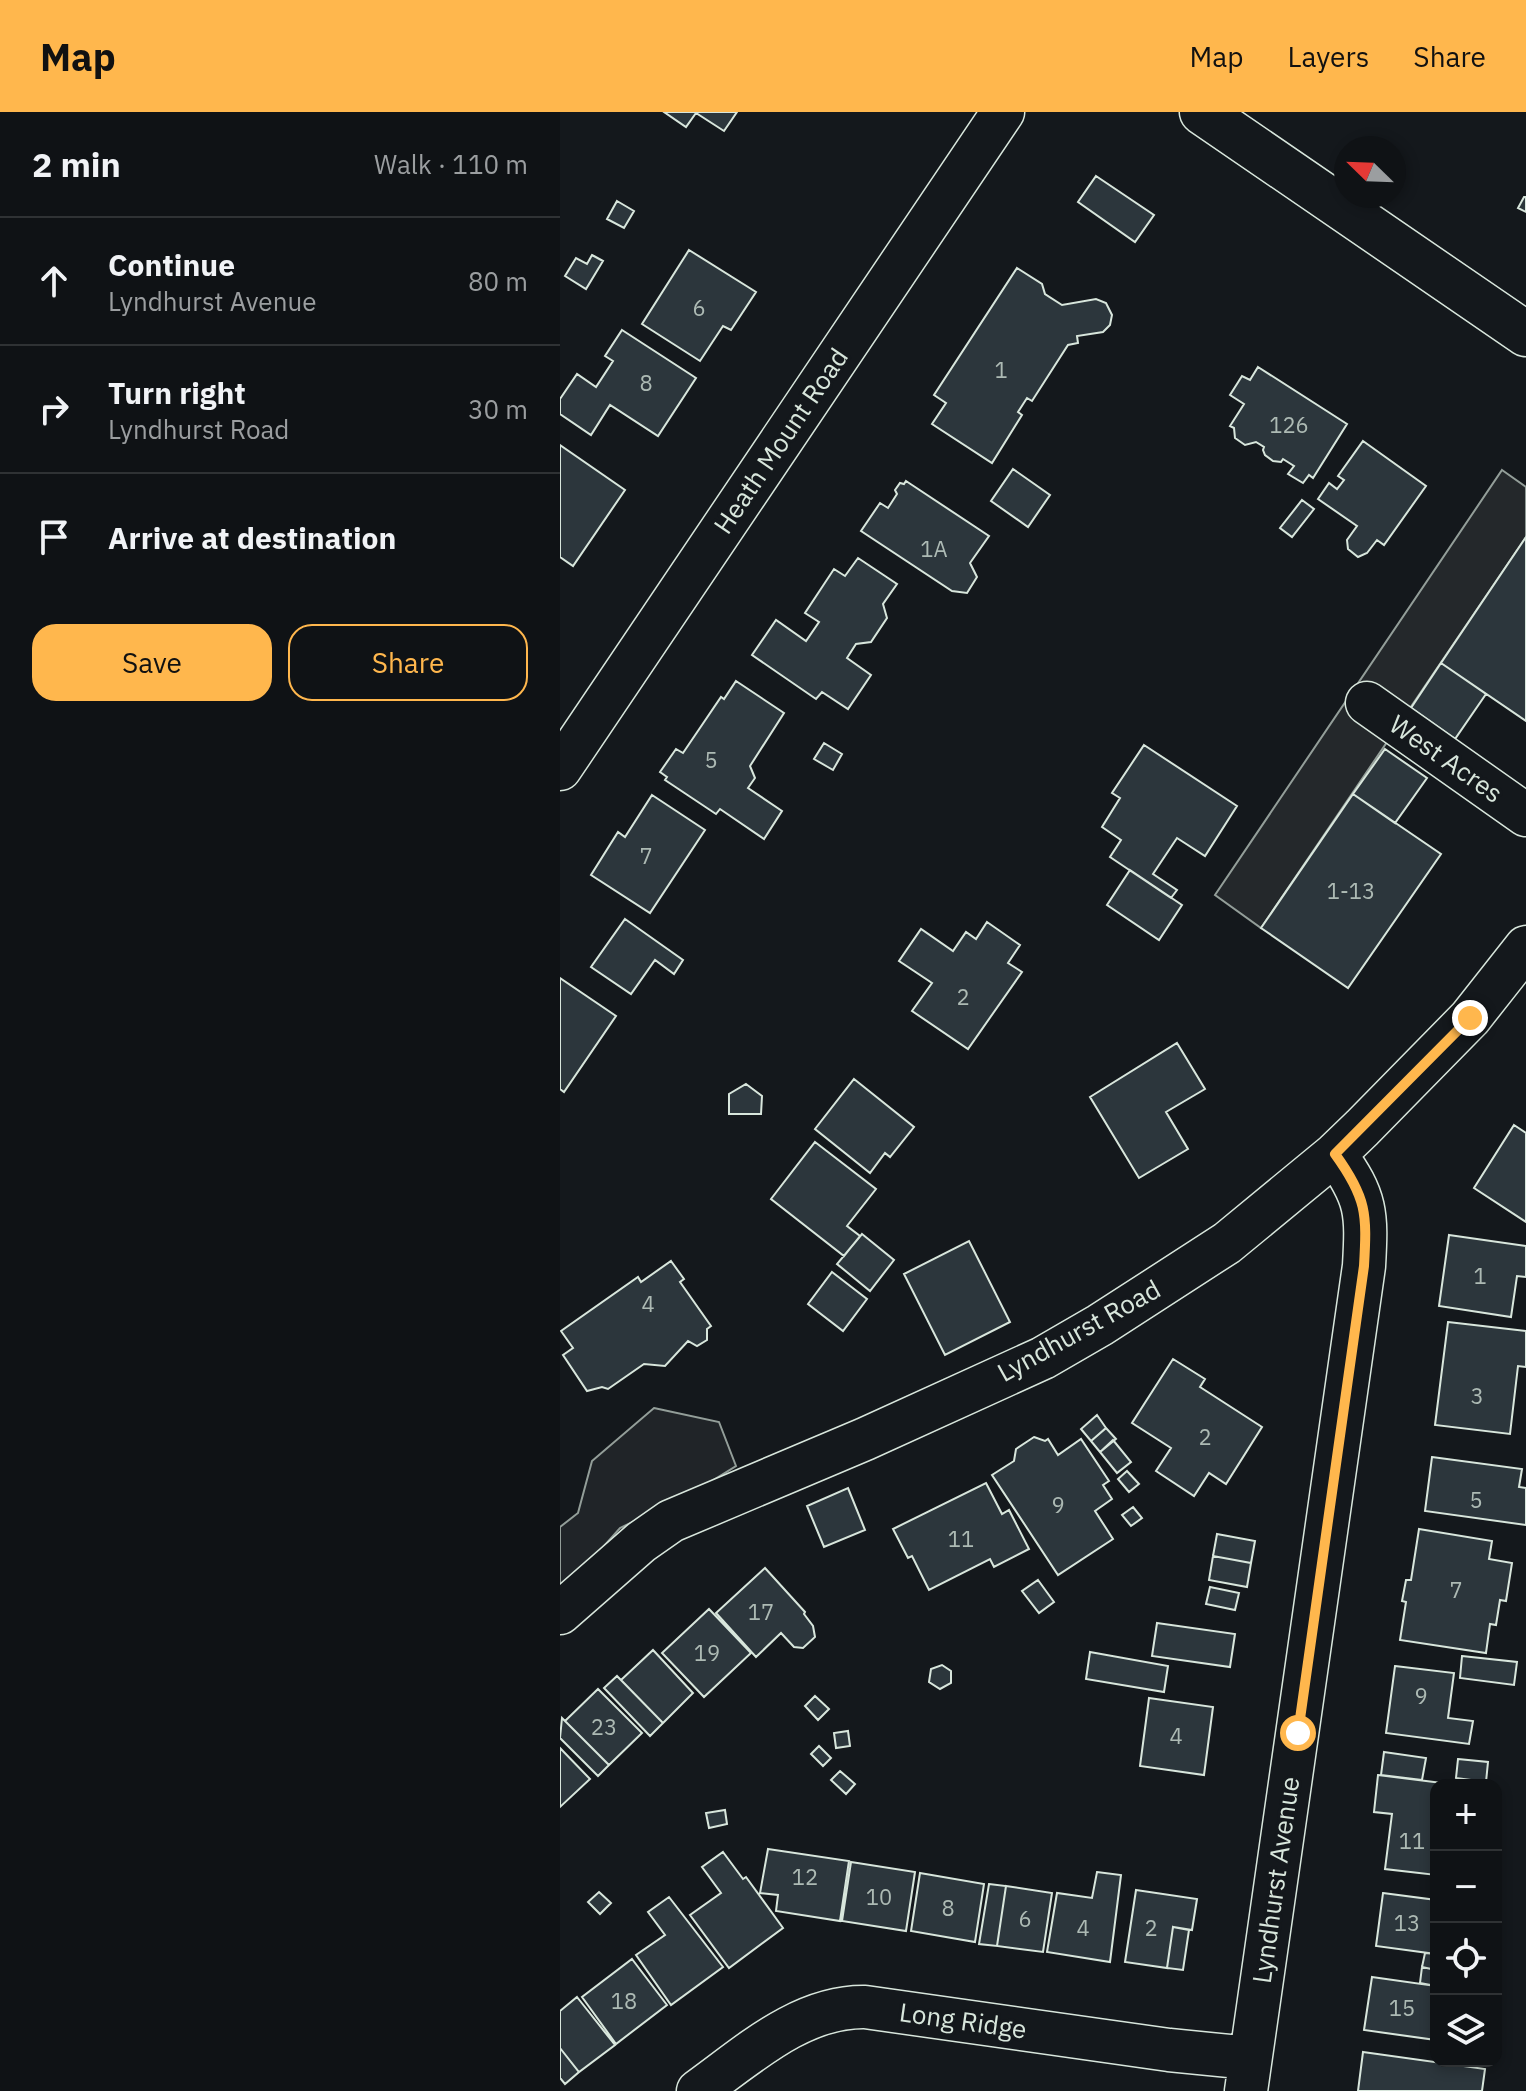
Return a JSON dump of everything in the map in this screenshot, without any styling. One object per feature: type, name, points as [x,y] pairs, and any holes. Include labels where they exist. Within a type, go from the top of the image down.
[{"type":"main road","points":[[1202,112],[1526,334]]},
{"type":"street","name":"Heath Mount Road","points":[[560,769],[1003,112]]},
{"type":"street","name":"West Acres","points":[[1367,703],[1526,815]]},
{"type":"street","name":"Lyndhurst Road","points":[[560,1613],[641,1542],[671,1521],[1043,1358],[1227,1243],[1335,1154],[1470,1018],[1526,947]]},
{"type":"street","name":"Lyndhurst Avenue","points":[[1248,2074],[1364,1266],[1367,1220],[1361,1195],[1335,1154]]},
{"type":"street","name":"Long Ridge","points":[[698,2091],[791,2027],[827,2010],[845,2007],[865,2007],[1169,2050],[1248,2074]]},
{"type":"shaded area","points":[[1502,470],[1526,487],[1526,537],[1261,928],[1215,895]]},
{"type":"shaded area","points":[[654,1408],[719,1422],[736,1466],[689,1495],[620,1528],[560,1592],[560,1527],[578,1513],[592,1461]]},
{"type":"building","points":[[664,112],[737,112],[724,131],[696,113],[686,127]]},
{"type":"building","points":[[1096,176],[1154,215],[1135,242],[1078,202]]},
{"type":"building","points":[[1526,197],[1526,212],[1518,208]]},
{"type":"building","points":[[617,201],[634,211],[624,228],[607,219]]},
{"type":"building","points":[[689,250],[756,292],[731,330],[723,326],[700,361],[642,324]]},
{"type":"building","points":[[592,255],[603,261],[586,289],[565,276],[576,258],[587,264]]},
{"type":"building","points":[[1017,268],[1042,284],[1045,294],[1062,305],[1096,299],[1106,303],[1112,315],[1110,325],[1103,332],[1077,336],[1078,343],[1068,345],[1032,401],[1027,398],[1018,412],[1022,415],[992,463],[932,424],[946,403],[934,395]]},
{"type":"building","points":[[622,330],[696,378],[658,436],[610,405],[591,435],[560,414],[560,399],[577,374],[596,387],[613,361],[605,356]]},
{"type":"building","points":[[1258,367],[1347,424],[1313,478],[1309,475],[1303,483],[1288,474],[1294,466],[1283,459],[1281,462],[1273,461],[1265,455],[1264,447],[1256,442],[1245,445],[1235,438],[1234,428],[1230,426],[1244,404],[1230,395],[1242,376],[1250,380]]},
{"type":"building","points":[[1363,441],[1426,486],[1384,545],[1377,540],[1367,553],[1358,557],[1348,549],[1347,540],[1357,526],[1318,499],[1329,483],[1337,489],[1344,480],[1338,476]]},
{"type":"building","points":[[560,445],[625,490],[573,566],[560,557]]},
{"type":"building","points":[[1013,469],[1050,495],[1028,527],[991,501]]},
{"type":"building","points":[[906,481],[989,536],[970,563],[977,577],[967,593],[952,591],[861,531],[880,503],[888,508],[897,494],[895,490]]},
{"type":"building","points":[[1302,500],[1314,509],[1292,537],[1280,528]]},
{"type":"building","points":[[1526,537],[1526,721],[1441,663]]},
{"type":"building","points":[[858,558],[897,584],[883,604],[887,618],[871,642],[856,644],[847,658],[871,675],[848,709],[822,692],[816,699],[752,655],[776,620],[806,641],[819,622],[805,613],[834,569],[845,576]]},
{"type":"building","points":[[1441,663],[1486,694],[1455,739],[1411,708]]},
{"type":"building","points":[[736,681],[784,713],[750,766],[755,778],[748,788],[782,811],[764,839],[720,809],[716,814],[665,780],[667,777],[660,772],[676,749],[683,753],[721,697],[724,699]]},
{"type":"building","points":[[824,743],[842,754],[833,770],[814,759]]},
{"type":"building","points":[[1144,745],[1237,806],[1205,856],[1177,838],[1153,874],[1177,890],[1171,898],[1110,857],[1121,840],[1102,827],[1120,798],[1112,793]]},
{"type":"building","points":[[1385,749],[1427,778],[1395,823],[1353,794]]},
{"type":"building","points":[[1353,794],[1441,854],[1348,988],[1261,928]]},
{"type":"building","points":[[652,795],[705,830],[650,913],[591,875],[618,832],[625,837]]},
{"type":"building","points":[[1130,870],[1182,905],[1159,940],[1107,905]]},
{"type":"building","points":[[625,919],[683,960],[674,974],[655,960],[631,994],[591,967]]},
{"type":"building","points":[[987,922],[1020,945],[1008,963],[1022,972],[968,1049],[912,1011],[932,983],[899,961],[921,929],[953,951],[966,932],[976,939]]},
{"type":"building","points":[[560,978],[616,1016],[564,1092],[560,1089]]},
{"type":"building","points":[[1177,1043],[1205,1089],[1166,1112],[1188,1149],[1139,1178],[1090,1097]]},
{"type":"building","points":[[854,1079],[914,1127],[890,1157],[885,1153],[870,1173],[815,1129]]},
{"type":"building","points":[[746,1084],[762,1096],[761,1114],[729,1114],[729,1094]]},
{"type":"building","points":[[1514,1125],[1526,1133],[1526,1222],[1474,1188]]},
{"type":"building","points":[[815,1142],[876,1189],[847,1226],[860,1236],[844,1256],[771,1199]]},
{"type":"building","points":[[862,1234],[894,1260],[870,1291],[837,1264]]},
{"type":"building","points":[[1449,1235],[1526,1246],[1526,1277],[1517,1276],[1511,1317],[1439,1306]]},
{"type":"building","points":[[969,1241],[1010,1322],[945,1355],[904,1274]]},
{"type":"building","points":[[671,1261],[684,1279],[680,1282],[711,1326],[707,1329],[707,1340],[697,1346],[688,1341],[665,1366],[644,1364],[608,1389],[602,1387],[587,1391],[563,1355],[573,1348],[561,1331],[638,1277],[641,1282]]},
{"type":"building","points":[[832,1272],[867,1299],[843,1331],[808,1304]]},
{"type":"building","points":[[1448,1322],[1526,1331],[1526,1367],[1518,1366],[1510,1434],[1435,1425]]},
{"type":"building","points":[[1173,1359],[1205,1379],[1200,1387],[1262,1427],[1226,1484],[1209,1473],[1194,1496],[1156,1471],[1171,1448],[1132,1423]]},
{"type":"building","points":[[1097,1415],[1106,1428],[1091,1441],[1081,1429]]},
{"type":"building","points":[[1106,1428],[1116,1439],[1100,1452],[1091,1441]]},
{"type":"building","points":[[1034,1437],[1045,1441],[1048,1439],[1058,1455],[1081,1439],[1109,1481],[1103,1485],[1112,1499],[1095,1511],[1113,1539],[1058,1575],[992,1475],[1014,1461],[1016,1449]]},
{"type":"building","points":[[1113,1440],[1131,1462],[1117,1473],[1100,1452]]},
{"type":"building","points":[[1432,1457],[1522,1469],[1519,1487],[1526,1488],[1526,1525],[1425,1511]]},
{"type":"building","points":[[1127,1471],[1139,1484],[1129,1492],[1118,1479]]},
{"type":"building","points":[[986,1483],[1002,1514],[1009,1510],[1029,1549],[994,1567],[990,1559],[929,1590],[912,1556],[908,1558],[893,1529]]},
{"type":"building","points":[[848,1488],[865,1530],[824,1547],[807,1506]]},
{"type":"building","points":[[1133,1507],[1142,1518],[1131,1526],[1122,1515]]},
{"type":"building","points":[[1419,1529],[1492,1541],[1489,1559],[1512,1563],[1506,1601],[1500,1600],[1496,1625],[1490,1624],[1486,1653],[1400,1640],[1406,1602],[1402,1601],[1406,1580],[1411,1580]]},
{"type":"building","points":[[1217,1534],[1255,1541],[1251,1563],[1213,1556]]},
{"type":"building","points":[[1213,1556],[1251,1563],[1247,1587],[1209,1580]]},
{"type":"building","points":[[765,1568],[805,1612],[815,1637],[803,1648],[794,1647],[781,1633],[756,1657],[716,1613]]},
{"type":"building","points":[[1038,1580],[1054,1602],[1039,1613],[1022,1591]]},
{"type":"building","points":[[1210,1587],[1239,1593],[1235,1610],[1206,1604]]},
{"type":"building","points":[[709,1609],[751,1653],[704,1697],[662,1653]]},
{"type":"building","points":[[1157,1623],[1235,1634],[1230,1667],[1152,1656]]},
{"type":"building","points":[[653,1650],[693,1693],[663,1723],[621,1680]]},
{"type":"building","points":[[1090,1652],[1168,1666],[1164,1692],[1086,1679]]},
{"type":"building","points":[[1462,1656],[1517,1662],[1514,1685],[1460,1678]]},
{"type":"building","points":[[942,1665],[951,1671],[951,1683],[940,1689],[929,1682],[931,1669]]},
{"type":"building","points":[[1395,1666],[1454,1673],[1448,1718],[1473,1721],[1469,1744],[1386,1733]]},
{"type":"building","points":[[617,1676],[663,1723],[650,1736],[604,1688]]},
{"type":"building","points":[[598,1689],[642,1733],[609,1765],[565,1721]]},
{"type":"building","points":[[815,1696],[829,1709],[818,1720],[805,1706]]},
{"type":"building","points":[[1149,1698],[1213,1707],[1204,1775],[1140,1766]]},
{"type":"building","points":[[562,1718],[609,1765],[598,1776],[560,1738]]},
{"type":"building","points":[[848,1731],[850,1746],[836,1748],[834,1733]]},
{"type":"building","points":[[819,1746],[831,1758],[823,1766],[811,1754]]},
{"type":"building","points":[[560,1748],[590,1779],[560,1807]]},
{"type":"building","points":[[1384,1752],[1426,1758],[1422,1780],[1381,1775]]},
{"type":"building","points":[[1458,1759],[1488,1762],[1486,1779],[1456,1778]]},
{"type":"building","points":[[840,1771],[855,1784],[846,1794],[831,1780]]},
{"type":"building","points":[[1378,1775],[1430,1782],[1430,1874],[1385,1869],[1392,1814],[1374,1812]]},
{"type":"building","points":[[725,1810],[727,1824],[709,1828],[706,1813]]},
{"type":"building","points":[[768,1849],[849,1861],[840,1921],[776,1911],[778,1895],[760,1893]]},
{"type":"building","points":[[723,1852],[743,1879],[746,1877],[783,1928],[729,1968],[690,1915],[721,1893],[702,1867]]},
{"type":"building","points":[[851,1862],[915,1872],[906,1931],[842,1921]]},
{"type":"building","points":[[1097,1872],[1121,1875],[1110,1962],[1047,1952],[1057,1893],[1092,1898]]},
{"type":"building","points":[[920,1873],[984,1884],[975,1942],[911,1931]]},
{"type":"building","points":[[989,1884],[1006,1886],[997,1946],[979,1944]]},
{"type":"building","points":[[1006,1886],[1052,1893],[1043,1952],[997,1946]]},
{"type":"building","points":[[1136,1890],[1197,1899],[1192,1930],[1173,1927],[1167,1968],[1125,1962]]},
{"type":"building","points":[[599,1892],[611,1903],[600,1914],[588,1902]]},
{"type":"building","points":[[1383,1893],[1430,1899],[1430,1953],[1376,1946]]},
{"type":"building","points":[[669,1897],[723,1967],[671,2005],[636,1955],[665,1935],[648,1912]]},
{"type":"building","points":[[1173,1927],[1189,1930],[1183,1970],[1167,1968]]},
{"type":"building","points":[[1425,1953],[1430,1953],[1430,1969],[1422,1967]]},
{"type":"building","points":[[632,1959],[667,2005],[616,2044],[582,1997]]},
{"type":"building","points":[[1422,1967],[1430,1969],[1430,1985],[1420,1983]]},
{"type":"building","points":[[1372,1977],[1430,1985],[1430,2039],[1364,2030]]},
{"type":"building","points":[[577,1997],[615,2045],[579,2072],[560,2048],[560,2011]]},
{"type":"building","points":[[560,2048],[579,2072],[565,2084],[560,2078]]},
{"type":"building","points":[[1363,2052],[1430,2061],[1430,2067],[1485,2069],[1482,2091],[1358,2091]]},
{"type":"route","points":[[1298,1733],[1346,1407],[1367,1220],[1361,1195],[1335,1154],[1470,1018]]}]
